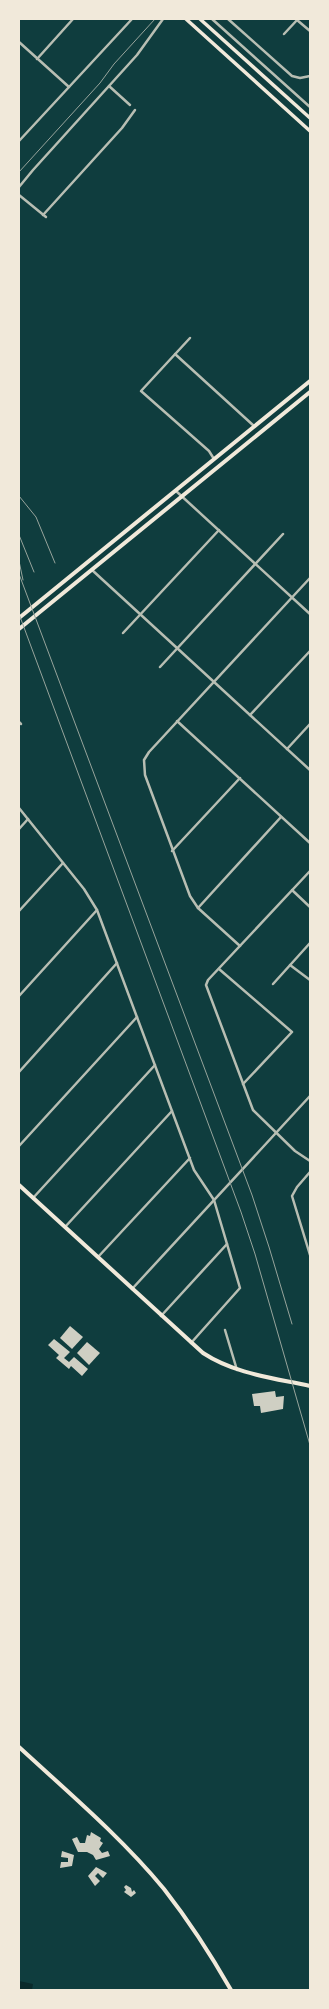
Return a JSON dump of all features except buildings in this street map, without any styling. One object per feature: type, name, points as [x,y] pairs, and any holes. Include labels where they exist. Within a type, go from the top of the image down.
[{"type":"main road","points":[[186,19],[310,131]]},
{"type":"main road","points":[[200,19],[310,118]]},
{"type":"main road","points":[[19,618],[310,381]]},
{"type":"main road","points":[[19,629],[310,392]]},
{"type":"main road","points":[[19,1185],[191,1343],[214,1359],[237,1370],[310,1386]]},
{"type":"main road","points":[[19,1747],[98,1819],[146,1868],[190,1925],[231,1990]]},
{"type":"street","points":[[37,59],[73,19]]},
{"type":"street","points":[[19,141],[132,19]]},
{"type":"street","points":[[19,187],[32,170],[137,55],[163,19]]},
{"type":"street","points":[[212,19],[310,107]]},
{"type":"street","points":[[228,19],[292,76],[300,78],[310,76]]},
{"type":"street","points":[[284,34],[298,19],[310,31]]},
{"type":"street","points":[[19,42],[69,87]]},
{"type":"street","points":[[109,86],[130,105]]},
{"type":"street","points":[[19,195],[44,216],[122,128],[135,110]]},
{"type":"street","points":[[190,338],[141,391],[209,452],[214,459]]},
{"type":"street","points":[[175,354],[254,426]]},
{"type":"street","points":[[175,490],[310,614]]},
{"type":"street","points":[[123,633],[219,530]]},
{"type":"street","points":[[160,667],[283,534]]},
{"type":"street","points":[[92,570],[310,770]]},
{"type":"street","points":[[240,946],[198,908],[190,896],[145,775],[144,765],[149,752],[310,578]]},
{"type":"street","points":[[250,715],[310,651]]},
{"type":"street","points":[[177,722],[310,843]]},
{"type":"street","points":[[287,749],[310,724]]},
{"type":"street","points":[[172,851],[240,778]]},
{"type":"street","points":[[19,808],[84,889],[97,910],[190,1158],[200,1181],[214,1200],[240,1288],[191,1343]]},
{"type":"street","points":[[198,908],[281,817]]},
{"type":"street","points":[[19,829],[28,819]]},
{"type":"street","points":[[19,911],[63,863]]},
{"type":"street","points":[[310,870],[206,985],[253,1110],[295,1151],[310,1161]]},
{"type":"street","points":[[292,890],[310,907]]},
{"type":"street","points":[[19,996],[97,910]]},
{"type":"street","points":[[273,984],[310,944]]},
{"type":"street","points":[[19,1072],[117,963]]},
{"type":"street","points":[[290,965],[310,980]]},
{"type":"street","points":[[219,969],[292,1032],[242,1084]]},
{"type":"street","points":[[19,1146],[137,1017]]},
{"type":"street","points":[[32,1198],[155,1065]]},
{"type":"street","points":[[132,1290],[310,1096]]},
{"type":"street","points":[[65,1228],[172,1111]]},
{"type":"street","points":[[97,1257],[190,1158]]},
{"type":"street","points":[[310,1172],[297,1187],[292,1196],[310,1255]]},
{"type":"street","points":[[161,1316],[227,1244]]},
{"type":"street","points":[[225,1330],[237,1370]]},
{"type":"water","points":[[19,1981],[33,1984],[32,1990],[19,1990]]},
{"type":"railway","points":[[19,172],[100,83],[114,64],[155,19]]},
{"type":"railway","points":[[19,496],[36,517],[55,563]]},
{"type":"railway","points":[[19,535],[34,572]]},
{"type":"railway","points":[[19,561],[23,580]]},
{"type":"railway","points":[[19,574],[252,1195],[292,1324]]},
{"type":"railway","points":[[19,614],[241,1212],[255,1254],[310,1445]]}]
